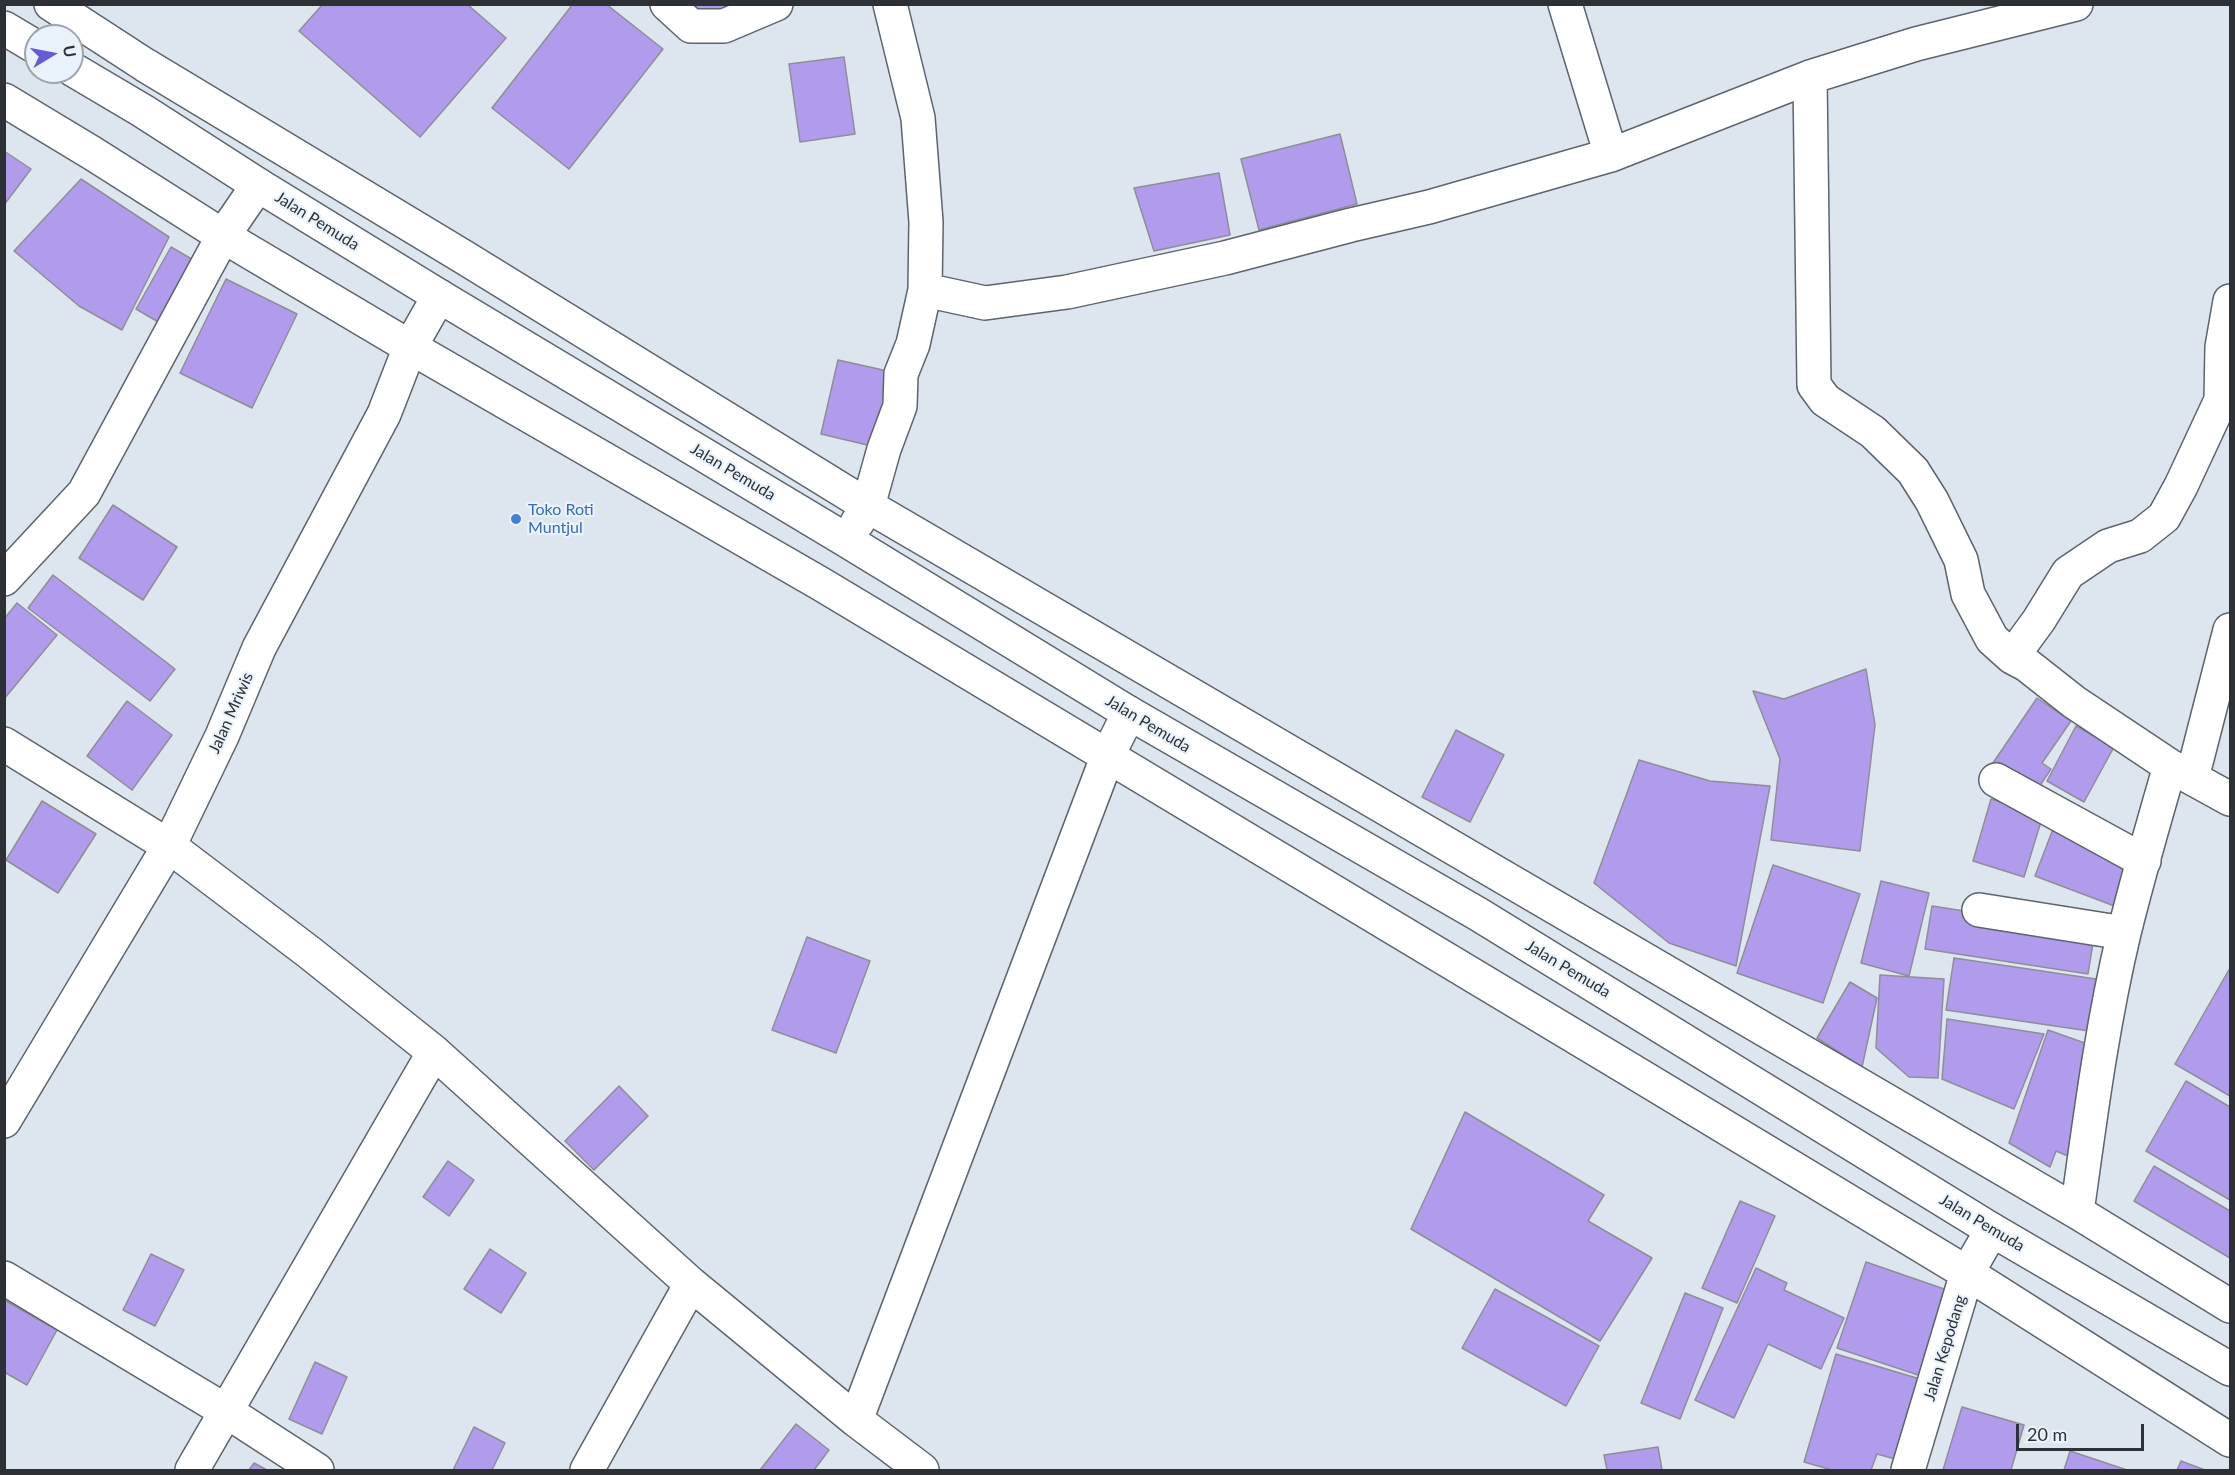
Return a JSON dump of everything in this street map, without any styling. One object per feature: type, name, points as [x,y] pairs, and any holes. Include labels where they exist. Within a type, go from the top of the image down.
[{"type":"street","points":[[51,4],[145,65],[462,256],[868,506],[2077,1212],[2230,1306]]},
{"type":"street","points":[[667,4],[691,26],[724,26],[776,4]]},
{"type":"street","points":[[846,540],[868,506],[884,449],[900,406],[901,374],[913,344],[925,290],[926,222],[918,118],[890,4]]},
{"type":"street","points":[[1565,4],[1611,155]]},
{"type":"street","points":[[925,290],[985,303],[1067,292],[1225,258],[1429,207],[1611,155],[1810,77],[1916,44],[2076,4]]},
{"type":"street","points":[[4,28],[24,40]]},
{"type":"street","name":"Jalan Pemuda","points":[[84,76],[439,296],[1129,713],[1478,914],[1992,1230],[2230,1369]]},
{"type":"street","points":[[1810,77],[1814,385],[1825,400],[1873,432],[1913,471],[1932,501],[1961,560],[1968,594],[1992,639],[2012,657],[2027,665],[2074,702],[2181,772],[2230,799]]},
{"type":"street","points":[[4,100],[223,236],[410,347],[821,584],[1108,755],[1967,1274],[2230,1440]]},
{"type":"street","points":[[4,579],[84,493],[223,236],[258,185]]},
{"type":"street","name":"Jalan Mriwis","points":[[4,1121],[169,846],[222,735],[260,648],[384,414],[410,347],[439,296]]},
{"type":"street","points":[[2012,657],[2039,620],[2068,573],[2108,546],[2140,536],[2164,517],[2221,400],[2222,347],[2230,301]]},
{"type":"street","points":[[2077,1212],[2094,1089],[2124,933],[2144,861],[2181,772],[2230,630]]},
{"type":"street","points":[[856,1420],[1108,755],[1129,713]]},
{"type":"street","points":[[4,744],[169,846],[310,953],[434,1052],[691,1284],[856,1420],[922,1470]]},
{"type":"street","points":[[1996,780],[2144,861]]},
{"type":"street","points":[[1979,910],[2124,933]]},
{"type":"street","points":[[192,1470],[434,1052]]},
{"type":"street","name":"Jalan Kepodang","points":[[1908,1470],[1967,1274],[1992,1230]]},
{"type":"street","points":[[4,1278],[226,1411],[317,1470]]},
{"type":"street","points":[[587,1470],[691,1284]]},
{"type":"building","points":[[323,4],[467,4],[506,38],[420,137],[299,31]]},
{"type":"building","points":[[573,4],[606,4],[663,49],[569,169],[492,108]]},
{"type":"building","points":[[680,4],[737,4],[691,26]]},
{"type":"building","points":[[844,57],[855,134],[800,142],[789,64]]},
{"type":"building","points":[[1340,134],[1357,204],[1259,230],[1241,159]]},
{"type":"building","points":[[4,151],[31,169],[4,205]]},
{"type":"building","points":[[1219,173],[1230,235],[1154,251],[1134,188]]},
{"type":"building","points":[[81,179],[169,237],[122,330],[79,306],[14,251]]},
{"type":"building","points":[[171,247],[202,265],[167,327],[136,309]]},
{"type":"building","points":[[226,279],[297,314],[252,408],[180,373]]},
{"type":"building","points":[[838,360],[901,374],[884,449],[821,434]]},
{"type":"building","points":[[113,505],[177,547],[143,600],[79,558]]},
{"type":"building","points":[[53,575],[175,669],[150,701],[28,608]]},
{"type":"building","points":[[17,603],[57,635],[4,699],[4,619]]},
{"type":"building","points":[[1866,669],[1875,725],[1860,851],[1771,840],[1780,759],[1753,691],[1784,699]]},
{"type":"building","points":[[2037,698],[2071,721],[2042,763],[2051,769],[2035,793],[1993,763]]},
{"type":"building","points":[[127,701],[172,735],[132,790],[87,756]]},
{"type":"building","points":[[2076,726],[2114,747],[2084,802],[2047,781]]},
{"type":"building","points":[[1456,730],[1504,755],[1470,822],[1422,797]]},
{"type":"building","points":[[1639,760],[1710,781],[1770,786],[1736,966],[1669,943],[1594,883]]},
{"type":"building","points":[[1991,799],[2043,815],[2024,877],[1973,861]]},
{"type":"building","points":[[42,801],[96,834],[58,893],[6,860]]},
{"type":"building","points":[[2053,829],[2134,859],[2117,907],[2035,876]]},
{"type":"building","points":[[1773,865],[1860,894],[1823,1003],[1737,973]]},
{"type":"building","points":[[1881,881],[1929,893],[1909,976],[1861,963]]},
{"type":"building","points":[[1932,906],[2095,931],[2088,974],[1925,949]]},
{"type":"building","points":[[807,937],[870,961],[836,1053],[772,1030]]},
{"type":"building","points":[[1954,958],[2096,979],[2089,1031],[1946,1010]]},
{"type":"building","points":[[2230,968],[2230,1096],[2175,1064]]},
{"type":"building","points":[[1880,975],[1944,979],[1938,1078],[1909,1077],[1876,1048]]},
{"type":"building","points":[[1850,982],[1877,998],[1862,1067],[1817,1038]]},
{"type":"building","points":[[1947,1019],[2044,1034],[2014,1109],[1942,1079]]},
{"type":"building","points":[[2048,1030],[2099,1048],[2075,1159],[2056,1151],[2050,1167],[2009,1143]]},
{"type":"building","points":[[2186,1081],[2230,1107],[2230,1200],[2146,1151]]},
{"type":"building","points":[[619,1086],[648,1116],[594,1170],[565,1141]]},
{"type":"building","points":[[1465,1112],[1604,1195],[1588,1221],[1652,1258],[1600,1341],[1411,1229]]},
{"type":"building","points":[[448,1161],[474,1180],[449,1216],[423,1197]]},
{"type":"building","points":[[2154,1166],[2230,1211],[2230,1258],[2134,1201]]},
{"type":"building","points":[[1740,1201],[1775,1216],[1737,1303],[1702,1288]]},
{"type":"building","points":[[490,1249],[526,1273],[501,1313],[464,1289]]},
{"type":"building","points":[[151,1254],[184,1270],[155,1326],[123,1310]]},
{"type":"building","points":[[1866,1262],[1950,1291],[1921,1376],[1837,1348]]},
{"type":"building","points":[[1756,1268],[1787,1283],[1784,1290],[1844,1318],[1821,1369],[1768,1344],[1734,1418],[1695,1400]]},
{"type":"building","points":[[1495,1289],[1599,1346],[1566,1406],[1462,1348]]},
{"type":"building","points":[[1685,1293],[1723,1308],[1680,1419],[1641,1403]]},
{"type":"building","points":[[4,1300],[57,1330],[27,1385],[4,1372]]},
{"type":"building","points":[[1836,1354],[1920,1379],[1895,1459],[1877,1454],[1871,1470],[1832,1470],[1804,1462]]},
{"type":"building","points":[[315,1362],[347,1377],[322,1434],[289,1419]]},
{"type":"building","points":[[1962,1407],[2024,1425],[2011,1470],[1943,1470]]},
{"type":"building","points":[[796,1424],[829,1450],[814,1470],[760,1470]]},
{"type":"building","points":[[474,1427],[505,1443],[492,1470],[453,1470]]},
{"type":"building","points":[[1658,1447],[1662,1470],[1607,1470],[1604,1455]]},
{"type":"building","points":[[2070,1451],[2127,1470],[2064,1470]]},
{"type":"building","points":[[2181,1461],[2205,1470],[2177,1470]]},
{"type":"building","points":[[254,1463],[267,1470],[249,1470]]},
{"type":"place","name":"Toko Roti Muntjul","points":[[516,519]]}]
